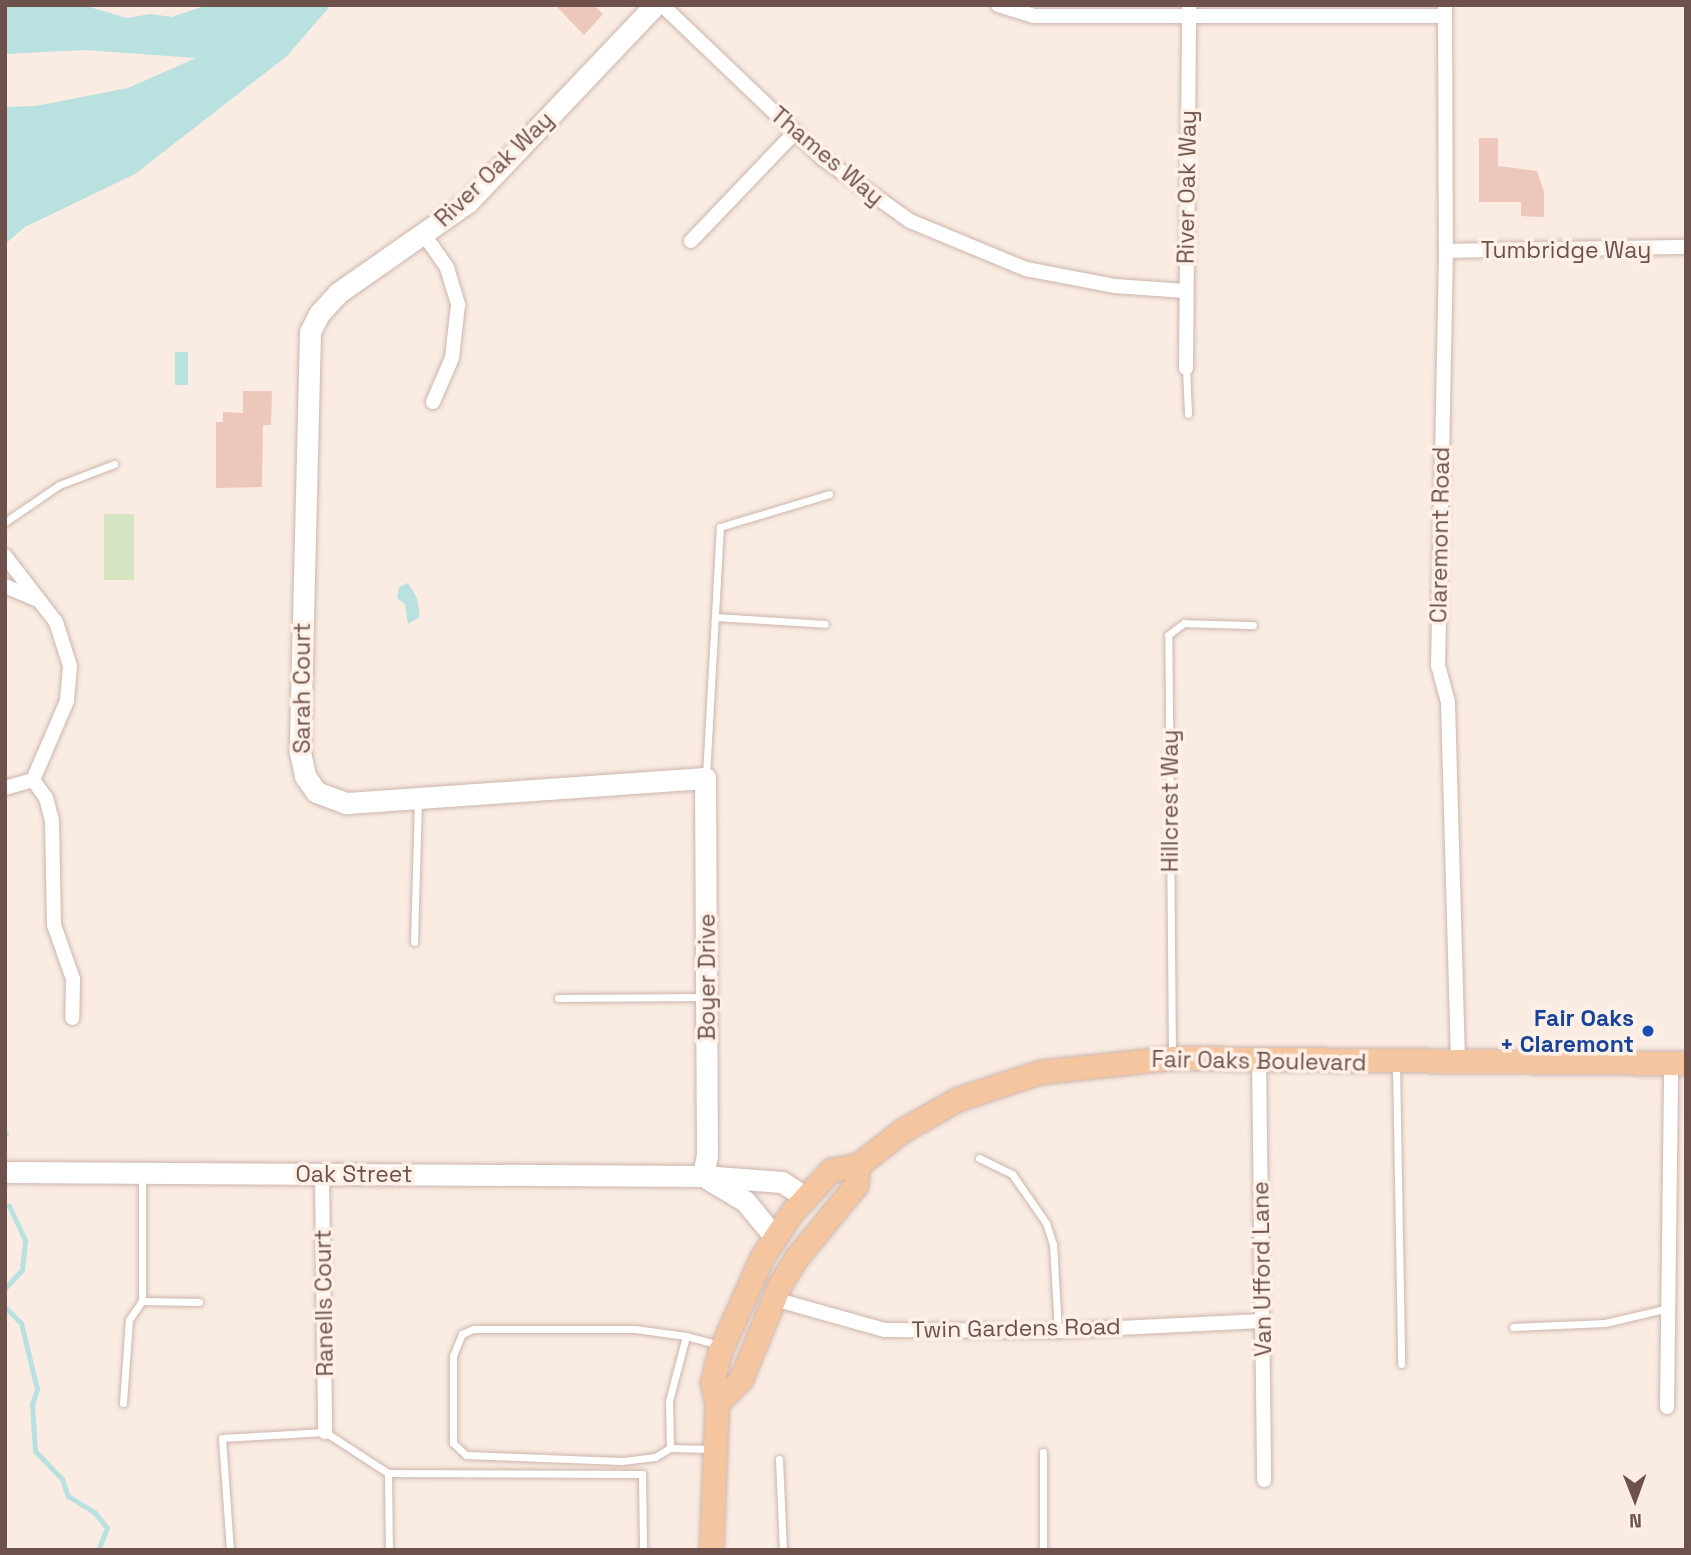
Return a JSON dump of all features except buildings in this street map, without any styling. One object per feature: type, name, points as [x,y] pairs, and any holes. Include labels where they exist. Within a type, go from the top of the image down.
[{"type":"main road","name":"Fair Oaks Boulevard","points":[[711,1550],[712,1449],[717,1403],[712,1383],[722,1345],[774,1236],[831,1170],[858,1165],[922,1118],[999,1084],[1040,1072],[1172,1058],[1396,1063],[1678,1063]]},
{"type":"main road","points":[[717,1403],[741,1379],[784,1278],[814,1233],[856,1185],[858,1165]]},
{"type":"main road","points":[[784,1278],[780,1256],[796,1233],[805,1197]]},
{"type":"street","name":"River Oak Way","points":[[319,314],[338,293],[425,236],[468,202],[654,5]]},
{"type":"street","name":"Thames Way","points":[[662,5],[795,132],[864,192],[910,221],[992,259],[1062,278],[1185,291]]},
{"type":"street","points":[[999,5],[1033,16],[1189,10],[1445,10]]},
{"type":"street","name":"River Oak Way","points":[[1186,368],[1189,10]]},
{"type":"street","name":"Claremont Road","points":[[1445,10],[1446,251],[1438,665],[1448,703],[1458,1063]]},
{"type":"street","points":[[691,241],[795,132]]},
{"type":"street","points":[[425,236],[447,268],[458,305],[452,358],[433,402]]},
{"type":"street","name":"Tumbridge Way","points":[[1446,251],[1686,247]]},
{"type":"street","name":"Sarah Court","points":[[319,314],[310,332],[302,765],[316,792],[335,801],[418,799],[705,778]]},
{"type":"street","points":[[5,556],[29,582],[38,600],[56,622],[68,650],[70,684],[60,721],[33,780],[5,788]]},
{"type":"street","points":[[5,586],[38,600]]},
{"type":"street","name":"Boyer Drive","points":[[703,1176],[708,997],[705,778]]},
{"type":"street","points":[[33,780],[46,798],[52,821],[54,925],[73,979],[72,1018]]},
{"type":"street","name":"Van Ufford Lane","points":[[1259,1058],[1264,1480]]},
{"type":"street","points":[[1667,1406],[1678,1063]]},
{"type":"street","name":"Oak Street","points":[[5,1172],[703,1176]]},
{"type":"street","name":"Ranells Court","points":[[322,1174],[325,1432]]},
{"type":"street","points":[[703,1176],[782,1182],[805,1197]]},
{"type":"street","points":[[703,1176],[745,1201],[774,1236]]},
{"type":"street","name":"Twin Gardens Road","points":[[774,1299],[816,1314],[884,1330],[1058,1331],[1262,1321]]},
{"type":"lane","points":[[1186,368],[1188,414]]},
{"type":"lane","points":[[5,522],[59,485],[114,464]]},
{"type":"lane","points":[[705,778],[720,527],[829,494]]},
{"type":"lane","points":[[715,617],[825,624]]},
{"type":"lane","name":"Hillcrest Way","points":[[1172,1058],[1168,635],[1184,623],[1253,625]]},
{"type":"lane","points":[[414,942],[418,799]]},
{"type":"lane","points":[[558,998],[708,997]]},
{"type":"lane","points":[[1396,1063],[1401,1364]]},
{"type":"lane","points":[[979,1158],[1012,1174],[1046,1223],[1053,1244],[1058,1331]]},
{"type":"lane","points":[[123,1403],[129,1320],[142,1301],[142,1172]]},
{"type":"lane","points":[[142,1301],[199,1302]]},
{"type":"lane","points":[[1513,1326],[1605,1322],[1670,1308]]},
{"type":"lane","points":[[712,1449],[670,1448],[655,1457],[621,1461],[466,1455],[453,1443],[453,1356],[462,1334],[474,1329],[635,1329],[686,1336],[722,1345]]},
{"type":"lane","points":[[670,1448],[670,1401],[686,1336]]},
{"type":"lane","points":[[230,1550],[222,1438],[325,1432],[388,1473],[642,1474],[643,1550]]},
{"type":"lane","points":[[1043,1452],[1044,1550]]},
{"type":"lane","points":[[779,1459],[783,1550]]},
{"type":"lane","points":[[388,1473],[389,1550]]},
{"type":"green space","points":[[104,514],[134,514],[134,580],[104,580]]},
{"type":"water","points":[[5,5],[83,5],[127,18],[151,14],[172,17],[207,5],[331,5],[287,56],[135,174],[25,227],[5,244],[5,107],[36,106],[128,88],[196,58],[85,50],[5,54]]},
{"type":"water","points":[[175,352],[188,352],[188,385],[175,385]]},
{"type":"water","points":[[408,583],[417,598],[420,617],[408,624],[405,604],[397,598],[399,587]]},
{"type":"waterway","points":[[5,1288],[22,1270],[25,1240],[9,1205]]},
{"type":"waterway","points":[[5,1307],[21,1323],[37,1389],[32,1404],[35,1451],[62,1479],[68,1496],[95,1513],[107,1528],[98,1550]]},
{"type":"place","name":"Fair Oaks + Claremont","points":[[1648,1031]]}]
